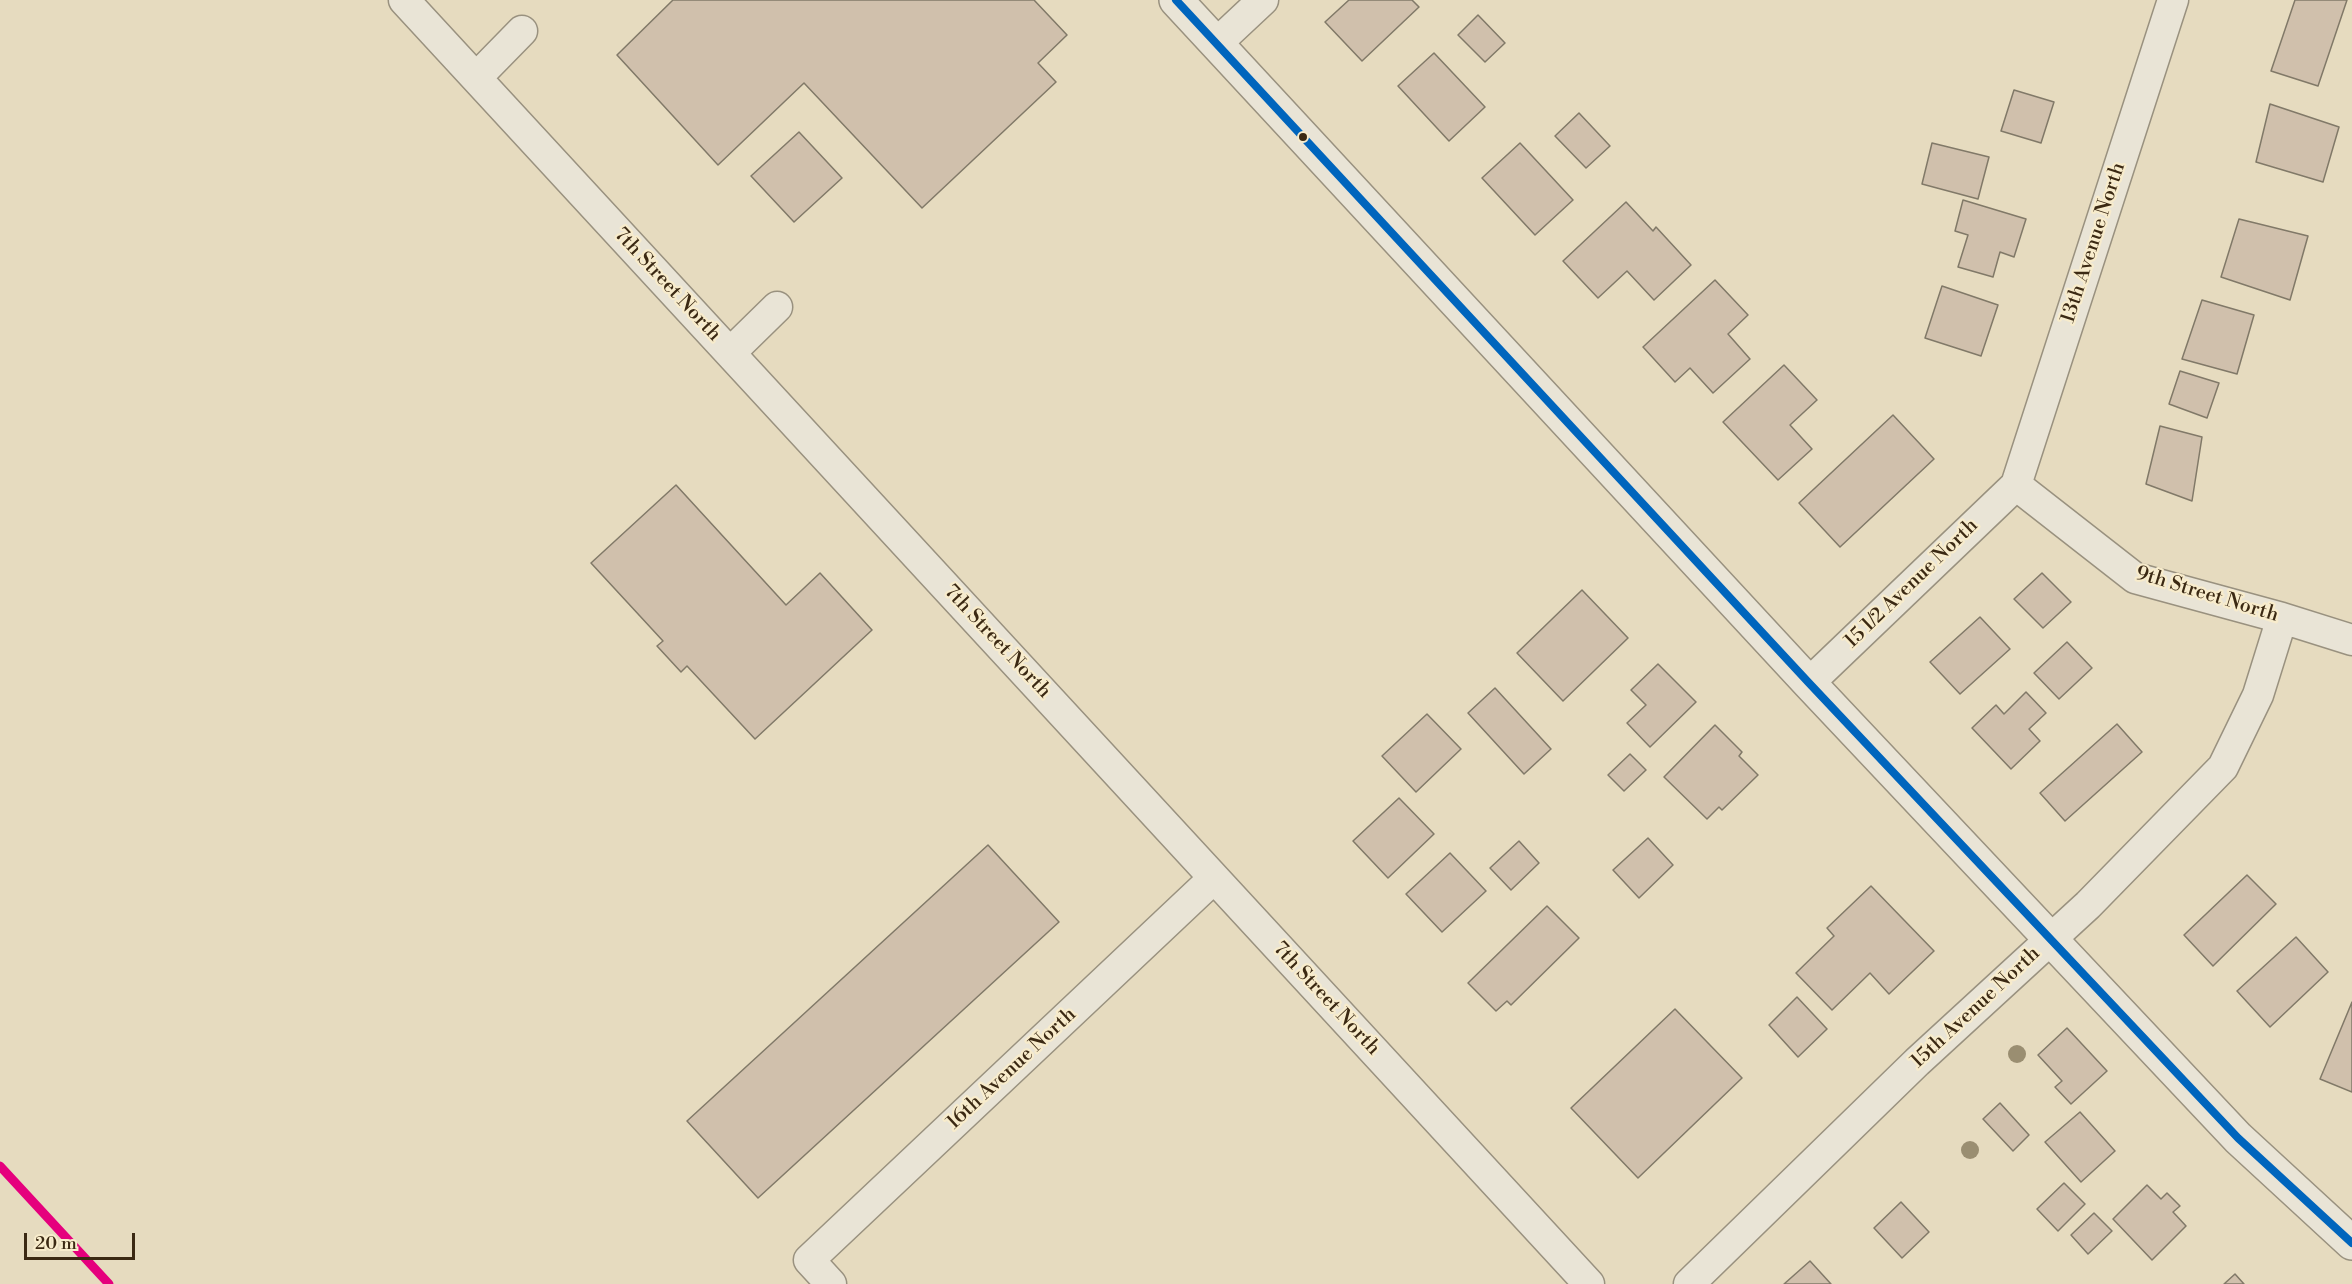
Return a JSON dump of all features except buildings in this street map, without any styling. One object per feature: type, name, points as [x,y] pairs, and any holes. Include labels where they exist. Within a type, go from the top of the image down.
[{"type":"street","name":"7th Street North","points":[[404,0],[1589,1284]]},
{"type":"street","points":[[1176,0],[1809,683],[2238,1138],[2352,1243]]},
{"type":"street","points":[[1216,44],[1263,0]]},
{"type":"street","name":"13th Avenue North","points":[[2016,485],[2173,0]]},
{"type":"street","points":[[476,78],[522,32]]},
{"type":"street","points":[[730,353],[777,307]]},
{"type":"street","name":"9th Street North","points":[[2016,485],[2135,578],[2282,618],[2352,640]]},
{"type":"street","name":"15 1/2 Avenue North","points":[[1809,683],[2016,485]]},
{"type":"street","name":"15th Avenue North","points":[[1689,1284],[1917,1062],[2088,905],[2223,767],[2258,695],[2282,618]]},
{"type":"street","name":"16th Avenue North","points":[[831,1284],[809,1260],[1214,878]]},
{"type":"transit line","points":[[1176,0],[1809,683],[2238,1138],[2352,1243]]},
{"type":"transit line","points":[[0,1166],[109,1284]]}]
